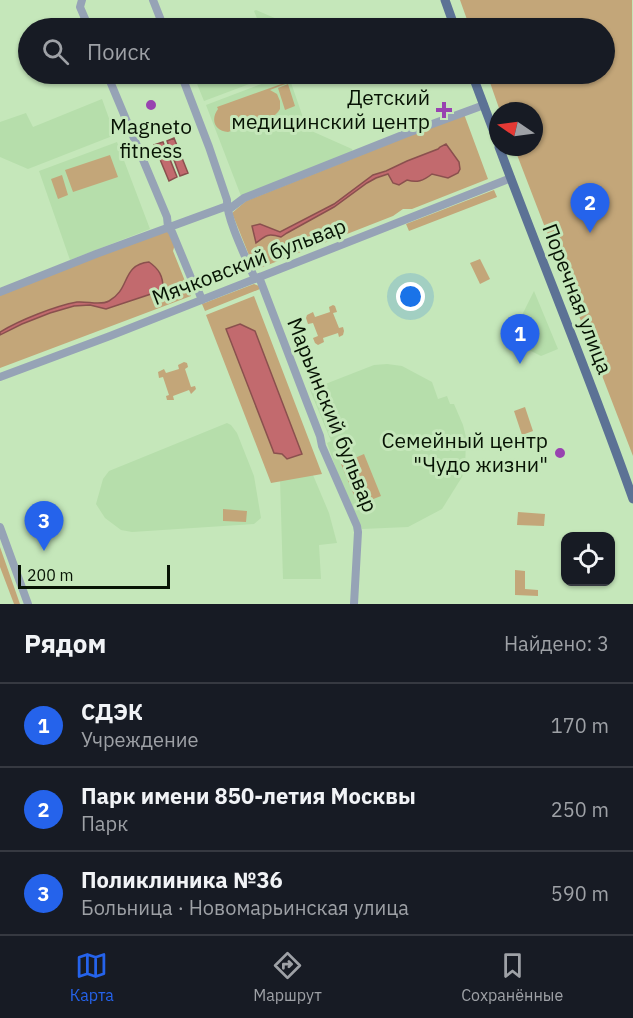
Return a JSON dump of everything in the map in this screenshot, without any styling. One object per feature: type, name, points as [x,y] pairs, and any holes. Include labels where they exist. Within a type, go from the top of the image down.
[{"type":"main road","points":[[445,0],[451,18]]},
{"type":"main road","name":"Поречная улица","points":[[476,84],[489,118]]},
{"type":"main road","name":"Поречная улица","points":[[503,156],[608,427],[633,499]]},
{"type":"street","points":[[82,0],[80,7],[85,18]]},
{"type":"street","points":[[153,0],[160,18]]},
{"type":"street","points":[[111,84],[167,217],[168,227],[202,300]]},
{"type":"street","name":"Марьинский бульвар","points":[[185,84],[209,147],[227,200],[227,208],[306,400],[322,446],[357,526],[354,604]]},
{"type":"street","points":[[0,292],[168,227],[227,208],[244,198],[484,105]]},
{"type":"street","name":"Мячковский бульвар","points":[[0,377],[511,178]]},
{"type":"street","points":[[0,527],[28,604]]},
{"type":"shaded area","points":[[460,0],[632,0],[633,456],[517,156],[543,156],[543,102],[497,102],[491,84],[615,84],[615,18],[466,18]]},
{"type":"shaded area","points":[[256,10],[275,18],[257,18],[254,11]]},
{"type":"shaded area","points":[[197,84],[249,84],[204,101]]},
{"type":"shaded area","points":[[262,84],[291,84],[307,129],[352,149],[353,153],[241,196],[206,105]]},
{"type":"shaded area","points":[[285,84],[270,90],[277,94],[280,101],[280,109],[274,116],[228,132],[220,130],[215,124],[214,117],[217,107]]},
{"type":"shaded area","points":[[288,84],[295,106],[285,110],[278,88]]},
{"type":"shaded area","points":[[102,99],[115,135],[28,169],[0,157],[0,122],[26,113],[33,127]]},
{"type":"shaded area","points":[[464,114],[488,179],[412,209],[403,209],[393,216],[255,270],[232,213],[246,201]]},
{"type":"shaded area","points":[[174,138],[188,173],[180,176],[167,141]]},
{"type":"shaded area","points":[[117,142],[150,229],[70,260],[39,171]]},
{"type":"shaded area","points":[[163,142],[177,177],[169,181],[154,145]]},
{"type":"shaded area","points":[[446,144],[459,162],[458,173],[448,178],[432,174],[420,181],[407,180],[399,185],[393,183],[388,174],[376,178],[334,207],[281,237],[267,236],[256,243],[252,226],[260,224],[280,232],[334,204],[373,175]]},
{"type":"shaded area","points":[[110,155],[118,177],[73,192],[65,170]]},
{"type":"shaded area","points":[[62,175],[68,195],[58,199],[51,179]]},
{"type":"shaded area","points":[[494,190],[497,197],[409,231],[406,224]]},
{"type":"shaded area","points":[[167,230],[175,244],[173,251],[191,296],[0,368],[0,294]]},
{"type":"shaded area","points":[[480,259],[490,279],[480,284],[470,263]]},
{"type":"shaded area","points":[[149,262],[161,276],[163,288],[160,291],[106,309],[90,305],[74,306],[50,313],[0,335],[0,332],[17,323],[58,307],[77,302],[109,301],[121,290],[134,268]]},
{"type":"shaded area","points":[[254,284],[260,289],[205,311],[202,304]]},
{"type":"shaded area","points":[[534,291],[558,349],[541,356],[512,344],[509,332],[515,329]]},
{"type":"shaded area","points":[[254,296],[322,474],[271,483],[206,315]]},
{"type":"shaded area","points":[[333,305],[337,312],[333,313],[339,328],[343,327],[343,335],[339,337],[338,333],[323,338],[324,342],[318,345],[313,338],[318,336],[313,323],[308,324],[307,315],[313,312],[315,317],[330,312],[329,307]]},
{"type":"shaded area","points":[[240,324],[255,331],[302,454],[287,459],[282,454],[274,453],[226,329]]},
{"type":"shaded area","points":[[187,363],[188,367],[185,369],[191,387],[195,386],[196,389],[191,394],[189,390],[173,396],[174,400],[167,400],[166,396],[169,395],[163,377],[159,378],[158,372],[164,369],[166,373],[179,369],[178,365]]},
{"type":"shaded area","points":[[374,365],[402,366],[432,382],[438,399],[447,396],[450,404],[454,404],[466,437],[465,470],[442,509],[408,527],[362,529],[339,477],[327,443],[331,441],[310,390]]},
{"type":"shaded area","points":[[525,407],[533,431],[522,435],[514,411]]},
{"type":"shaded area","points":[[227,423],[237,433],[254,476],[261,518],[254,524],[132,532],[121,530],[105,518],[96,504],[103,479],[109,471]]},
{"type":"shaded area","points":[[364,454],[381,496],[358,505],[341,464]]},
{"type":"shaded area","points":[[313,475],[329,513],[337,543],[319,545],[321,579],[283,579],[280,479]]},
{"type":"shaded area","points":[[223,509],[247,511],[246,522],[223,521]]},
{"type":"shaded area","points":[[518,512],[545,514],[544,526],[517,525]]},
{"type":"shaded area","points":[[0,547],[20,604],[14,604],[0,567]]},
{"type":"shaded area","points":[[515,570],[525,571],[525,589],[538,590],[538,596],[515,595]]},
{"type":"place","name":"Magneto fitness","points":[[151,105]]},
{"type":"place","name":"Детский медицинский центр","points":[[444,110]]},
{"type":"place","name":"Парк имени 850-летия Москвы","points":[[590,233]]},
{"type":"place","name":"СДЭК","points":[[520,364]]},
{"type":"place","name":"Семейный центр \"Чудо жизни\"","points":[[560,453]]},
{"type":"place","name":"Поликлиника №36","points":[[44,551]]}]
